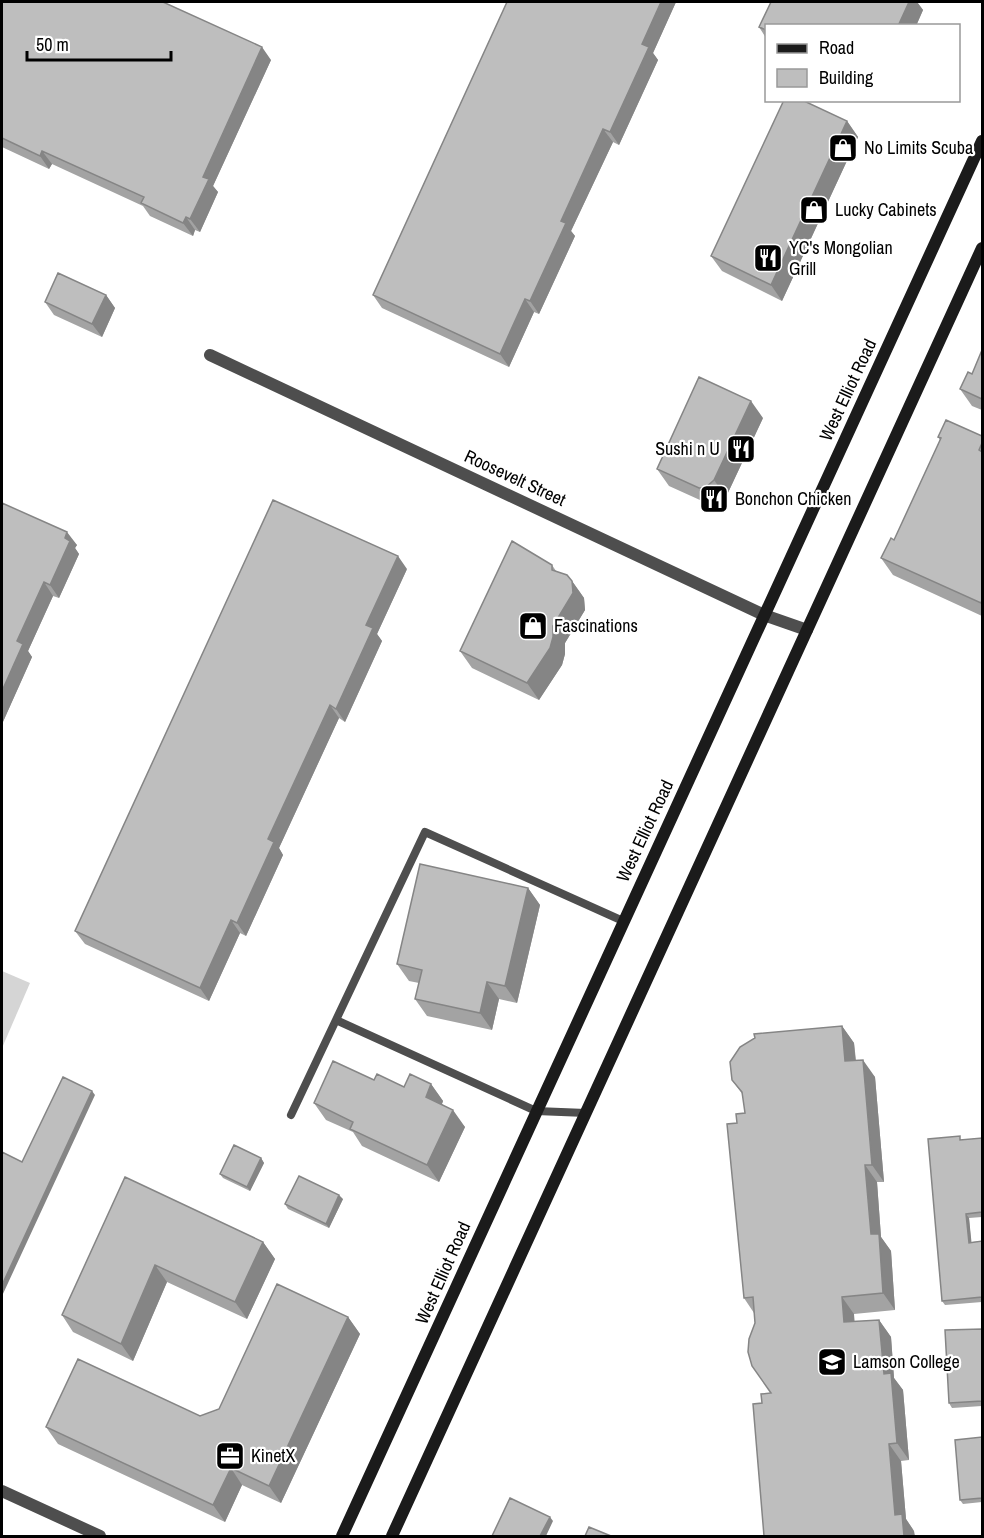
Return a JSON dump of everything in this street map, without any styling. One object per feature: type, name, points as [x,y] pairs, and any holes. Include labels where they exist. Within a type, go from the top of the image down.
[{"type":"main road","name":"West Elliot Road","points":[[342,1536],[982,141]]},
{"type":"main road","points":[[392,1536],[982,248]]},
{"type":"street","name":"Roosevelt Street","points":[[210,355],[764,615],[807,630]]},
{"type":"street","points":[[2,1491],[100,1536]]},
{"type":"lane","points":[[291,1115],[425,832],[623,921]]},
{"type":"lane","points":[[336,1020],[536,1111],[586,1113]]},
{"type":"shaded area","points":[[2,971],[30,983],[2,1048]]},
{"type":"building","points":[[2,2],[163,2],[262,47],[203,177],[209,179],[190,219],[186,217],[183,223],[141,203],[144,197],[42,151],[40,156],[2,138]]},
{"type":"building","points":[[507,2],[661,2],[642,44],[649,47],[610,132],[603,129],[561,221],[566,223],[530,301],[525,299],[500,354],[373,295]]},
{"type":"building","points":[[771,2],[909,2],[899,24],[765,24],[765,30],[759,27]]},
{"type":"building","points":[[783,102],[806,102],[847,121],[771,285],[711,256]]},
{"type":"building","points":[[58,273],[106,295],[92,324],[45,302]]},
{"type":"building","points":[[982,350],[982,399],[960,389],[968,372],[972,374]]},
{"type":"building","points":[[699,377],[751,401],[714,480],[705,488],[699,488],[657,469]]},
{"type":"building","points":[[946,420],[982,436],[979,450],[982,452],[981,603],[881,558],[891,538],[894,540],[941,438],[938,437]]},
{"type":"building","points":[[273,500],[398,556],[366,625],[373,628],[336,709],[330,705],[268,839],[274,842],[237,923],[231,920],[200,988],[75,931]]},
{"type":"building","points":[[2,503],[67,532],[65,538],[70,541],[50,585],[44,582],[17,641],[23,644],[2,691]]},
{"type":"building","name":"Fascinations","points":[[512,541],[552,565],[552,570],[567,575],[572,581],[573,593],[553,626],[550,648],[527,683],[460,651]]},
{"type":"building","points":[[420,864],[528,888],[505,986],[487,982],[480,1013],[415,999],[422,970],[397,964]]},
{"type":"building","points":[[842,1026],[845,1061],[863,1060],[872,1165],[865,1165],[871,1234],[879,1234],[883,1293],[842,1297],[844,1322],[879,1320],[884,1374],[891,1373],[897,1443],[889,1444],[895,1515],[902,1514],[904,1536],[764,1536],[753,1404],[762,1403],[761,1394],[771,1393],[752,1366],[748,1352],[749,1339],[755,1323],[753,1297],[744,1298],[727,1124],[737,1123],[736,1114],[745,1113],[742,1092],[732,1080],[730,1062],[740,1047],[755,1038],[754,1034]]},
{"type":"building","points":[[333,1061],[374,1080],[377,1074],[404,1087],[410,1074],[431,1084],[426,1097],[453,1110],[427,1165],[350,1129],[353,1122],[314,1103]]},
{"type":"building","points":[[63,1077],[92,1091],[2,1285],[2,1152],[22,1162]]},
{"type":"building","points":[[960,1136],[960,1140],[982,1138],[982,1212],[966,1214],[969,1243],[982,1241],[982,1297],[942,1301],[928,1139]]},
{"type":"building","points":[[234,1145],[261,1158],[247,1187],[220,1174]]},
{"type":"building","points":[[299,1176],[339,1195],[326,1224],[285,1204]]},
{"type":"building","points":[[125,1177],[263,1242],[235,1302],[155,1265],[121,1344],[62,1315]]},
{"type":"building","points":[[277,1284],[348,1317],[269,1486],[231,1468],[213,1505],[46,1427],[78,1359],[200,1416],[219,1409]]},
{"type":"building","points":[[982,1329],[982,1401],[949,1403],[945,1330]]},
{"type":"building","points":[[982,1437],[982,1498],[960,1500],[955,1440]]},
{"type":"building","points":[[510,1498],[550,1517],[540,1536],[492,1536]]},
{"type":"building","points":[[589,1527],[611,1536],[585,1536]]},
{"type":"place","name":"No Limits Scuba","points":[[843,148]]},
{"type":"place","name":"Lucky Cabinets","points":[[814,210]]},
{"type":"place","name":"YC's Mongolian Grill","points":[[768,258]]},
{"type":"place","name":"Sushi n U","points":[[741,449]]},
{"type":"place","name":"Bonchon Chicken","points":[[714,499]]},
{"type":"place","name":"Fascinations","points":[[533,626]]},
{"type":"place","name":"Lamson College","points":[[832,1362]]},
{"type":"place","name":"KinetX","points":[[230,1456]]}]
